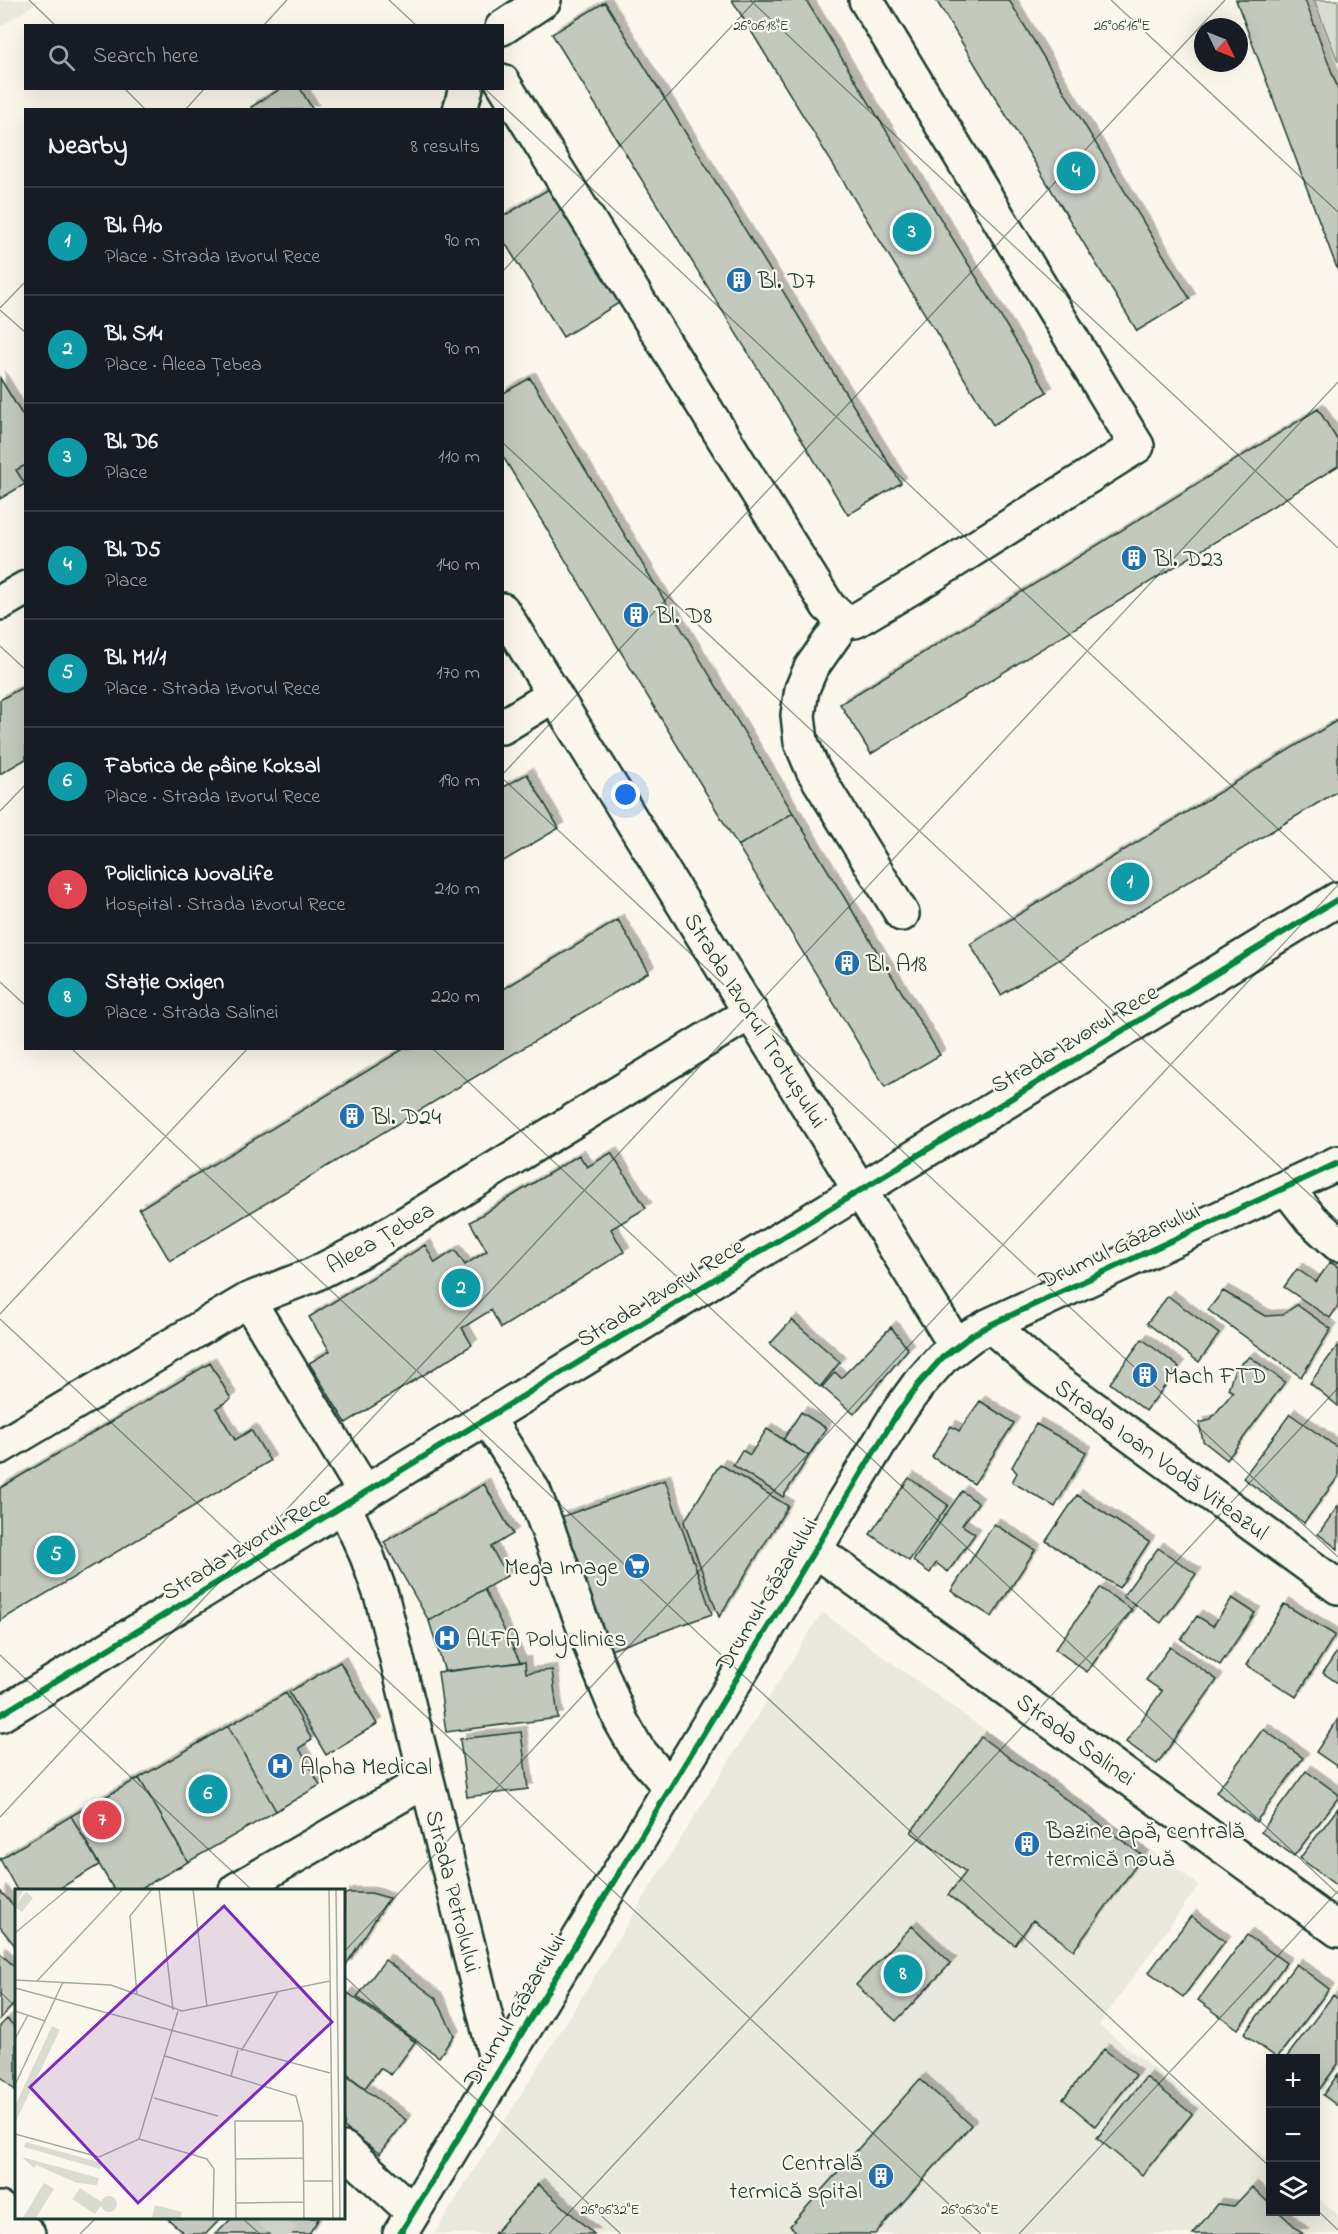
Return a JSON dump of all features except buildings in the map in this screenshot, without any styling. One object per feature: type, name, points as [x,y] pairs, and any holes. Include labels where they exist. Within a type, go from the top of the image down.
[{"type":"street","points":[[504,27],[544,0]]},
{"type":"street","points":[[504,84],[828,606],[844,621],[855,621],[1137,446],[866,0]]},
{"type":"street","points":[[461,108],[465,90]]},
{"type":"street","points":[[0,603],[24,589]]},
{"type":"street","name":"Strada Izvorul Trotușului","points":[[504,613],[956,1346]]},
{"type":"street","points":[[844,621],[811,668],[802,689],[798,715],[801,742],[813,770],[902,914]]},
{"type":"street","points":[[504,726],[554,695]]},
{"type":"street","name":"Strada Izvorul Rece","points":[[0,1715],[1338,899]]},
{"type":"street","name":"Aleea Țebea","points":[[0,1448],[248,1300],[313,1275],[364,1249],[752,1012]]},
{"type":"street","name":"Drumul Găzarului","points":[[406,2223],[814,1550],[907,1400],[928,1372],[956,1346],[990,1325],[1338,1163]]},
{"type":"street","points":[[1286,1187],[1311,1219],[1338,1244]]},
{"type":"street","name":"Strada Petrolului","points":[[248,1300],[354,1499],[367,1556],[382,1598],[499,2071]]},
{"type":"street","name":"Strada Ioan Vodă Viteazul","points":[[990,1325],[1044,1372],[1338,1587]]},
{"type":"street","points":[[488,1418],[534,1492],[604,1682],[621,1721],[637,1749],[670,1787]]},
{"type":"street","name":"Strada Salinei","points":[[814,1550],[1338,1930]]},
{"type":"street","points":[[239,1889],[427,1780]]},
{"type":"street","points":[[345,2150],[406,2223]]},
{"type":"street","points":[[0,2209],[27,2234]]},
{"type":"shaded area","points":[[0,0],[41,0],[0,27]]},
{"type":"shaded area","points":[[1314,0],[1338,0],[1338,62]]},
{"type":"shaded area","points":[[822,1612],[1199,1885],[1099,2025],[1266,2158],[1266,2216],[1320,2216],[1320,2200],[1338,2214],[1338,2234],[434,2234]]},
{"type":"tunnel","points":[[270,2234],[283,2219]]},
{"type":"cycle path","points":[[0,1715],[1338,899]]},
{"type":"cycle path","points":[[400,2234],[897,1414],[918,1385],[942,1358],[972,1335],[990,1325],[1338,1163]]},
{"type":"place","name":"Bl. D5","points":[[1076,171]]},
{"type":"place","name":"Bl. D6","points":[[912,232]]},
{"type":"place","name":"Bl. D7","points":[[739,280]]},
{"type":"place","name":"Bl. D23","points":[[1134,558]]},
{"type":"place","name":"Bl. D8","points":[[636,615]]},
{"type":"place","name":"Bl. A10","points":[[1130,882]]},
{"type":"place","name":"Bl. A18","points":[[847,963]]},
{"type":"place","name":"Bl. D24","points":[[352,1116]]},
{"type":"place","name":"Bl. S14","points":[[461,1288]]},
{"type":"place","name":"Mach FTD","points":[[1145,1375]]},
{"type":"place","name":"Bl. M1/1","points":[[56,1555]]},
{"type":"place","name":"Mega Image","points":[[637,1566]]},
{"type":"place","name":"ALFA Polyclinics","points":[[447,1638]]},
{"type":"place","name":"Alpha Medical","points":[[280,1766]]},
{"type":"place","name":"Fabrica de pâine Koksal","points":[[208,1794]]},
{"type":"place","name":"Policlinica NovaLife","points":[[102,1820]]},
{"type":"place","name":"Bazine apă, centrală termică nouă","points":[[1027,1844]]},
{"type":"place","name":"Stație Oxigen","points":[[903,1974]]},
{"type":"place","name":"Centrală termică spital","points":[[881,2176]]}]
